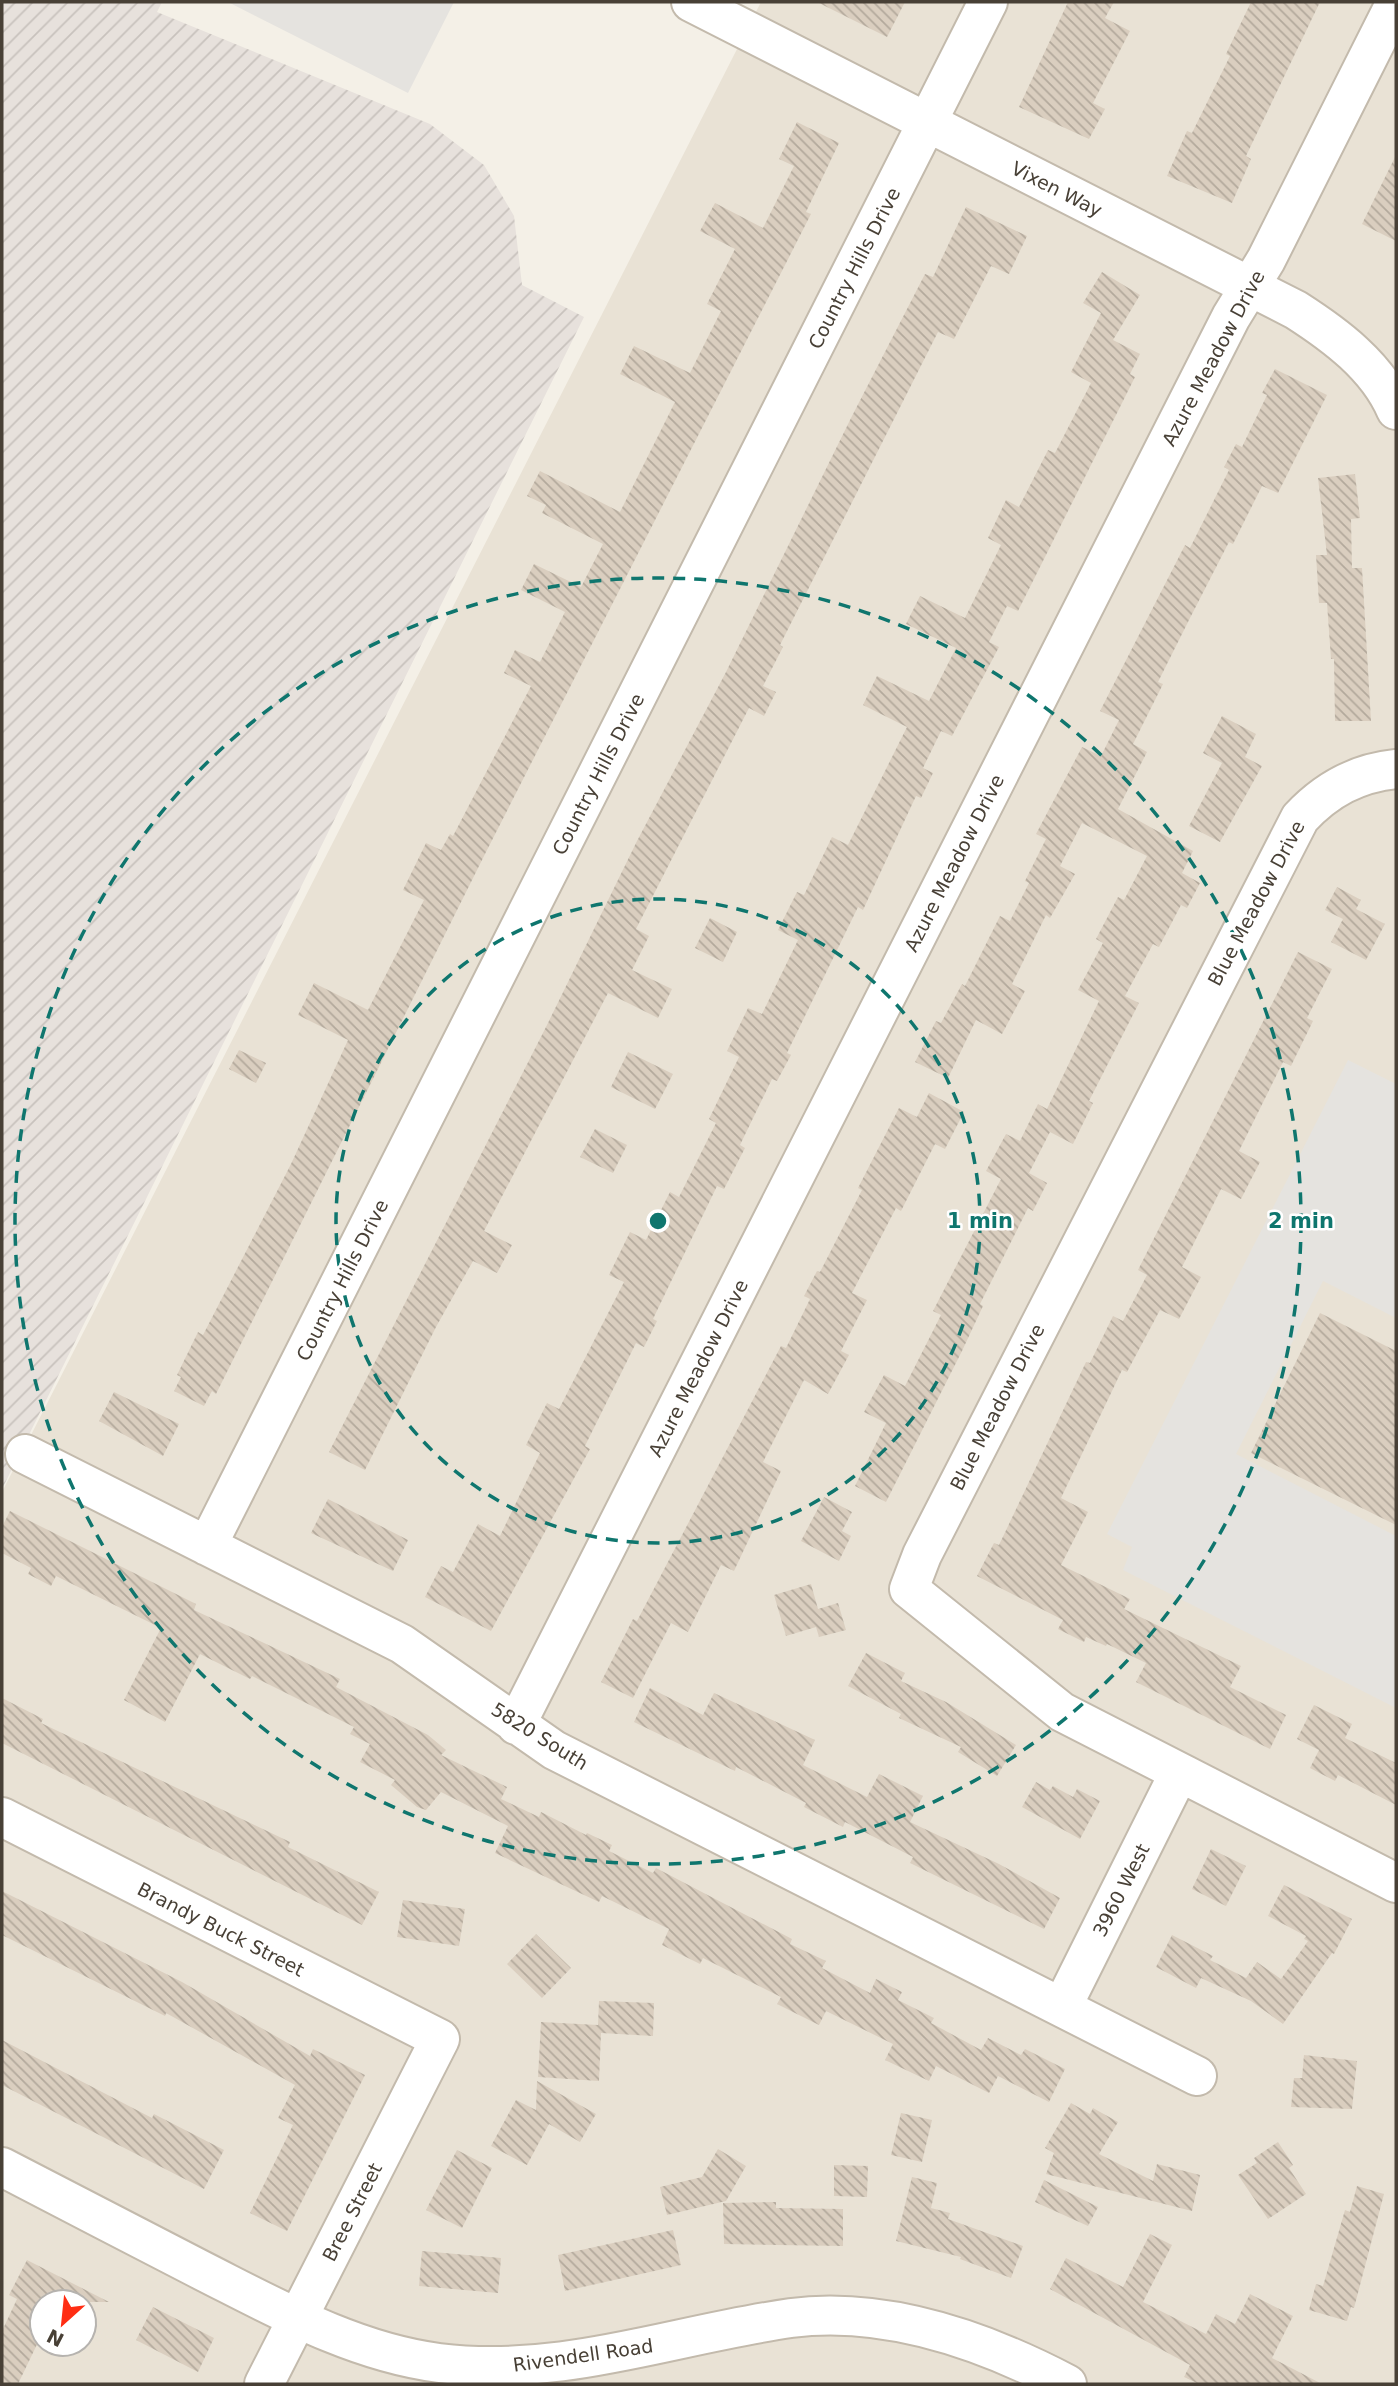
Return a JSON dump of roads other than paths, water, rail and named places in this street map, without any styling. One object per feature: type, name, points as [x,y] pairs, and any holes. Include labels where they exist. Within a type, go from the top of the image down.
[{"type":"street","name":"Vixen Way","points":[[691,2],[1249,287],[1331,332],[1360,360],[1396,410]]},
{"type":"street","name":"Country Hills Drive","points":[[208,1546],[988,2]]},
{"type":"street","name":"Azure Meadow Drive","points":[[516,1725],[1249,287],[1285,223],[1394,9]]},
{"type":"street","name":"Blue Meadow Drive","points":[[1396,769],[1362,776],[1333,788],[1300,818],[922,1555],[909,1589],[1062,1712],[1396,1883]]},
{"type":"street","name":"5820 South","points":[[25,1454],[402,1644],[554,1750],[1197,2076]]},
{"type":"street","name":"3960 West","points":[[1062,2007],[1179,1773]]},
{"type":"street","name":"Brandy Buck Street","points":[[2,1817],[440,2039]]},
{"type":"street","name":"Bree Street","points":[[264,2384],[440,2039]]},
{"type":"street","name":"Rivendell Road","points":[[3,2171],[297,2319],[379,2350],[438,2362],[596,2371],[793,2318],[856,2318],[914,2326],[972,2342],[1020,2373],[1067,2384]]}]
